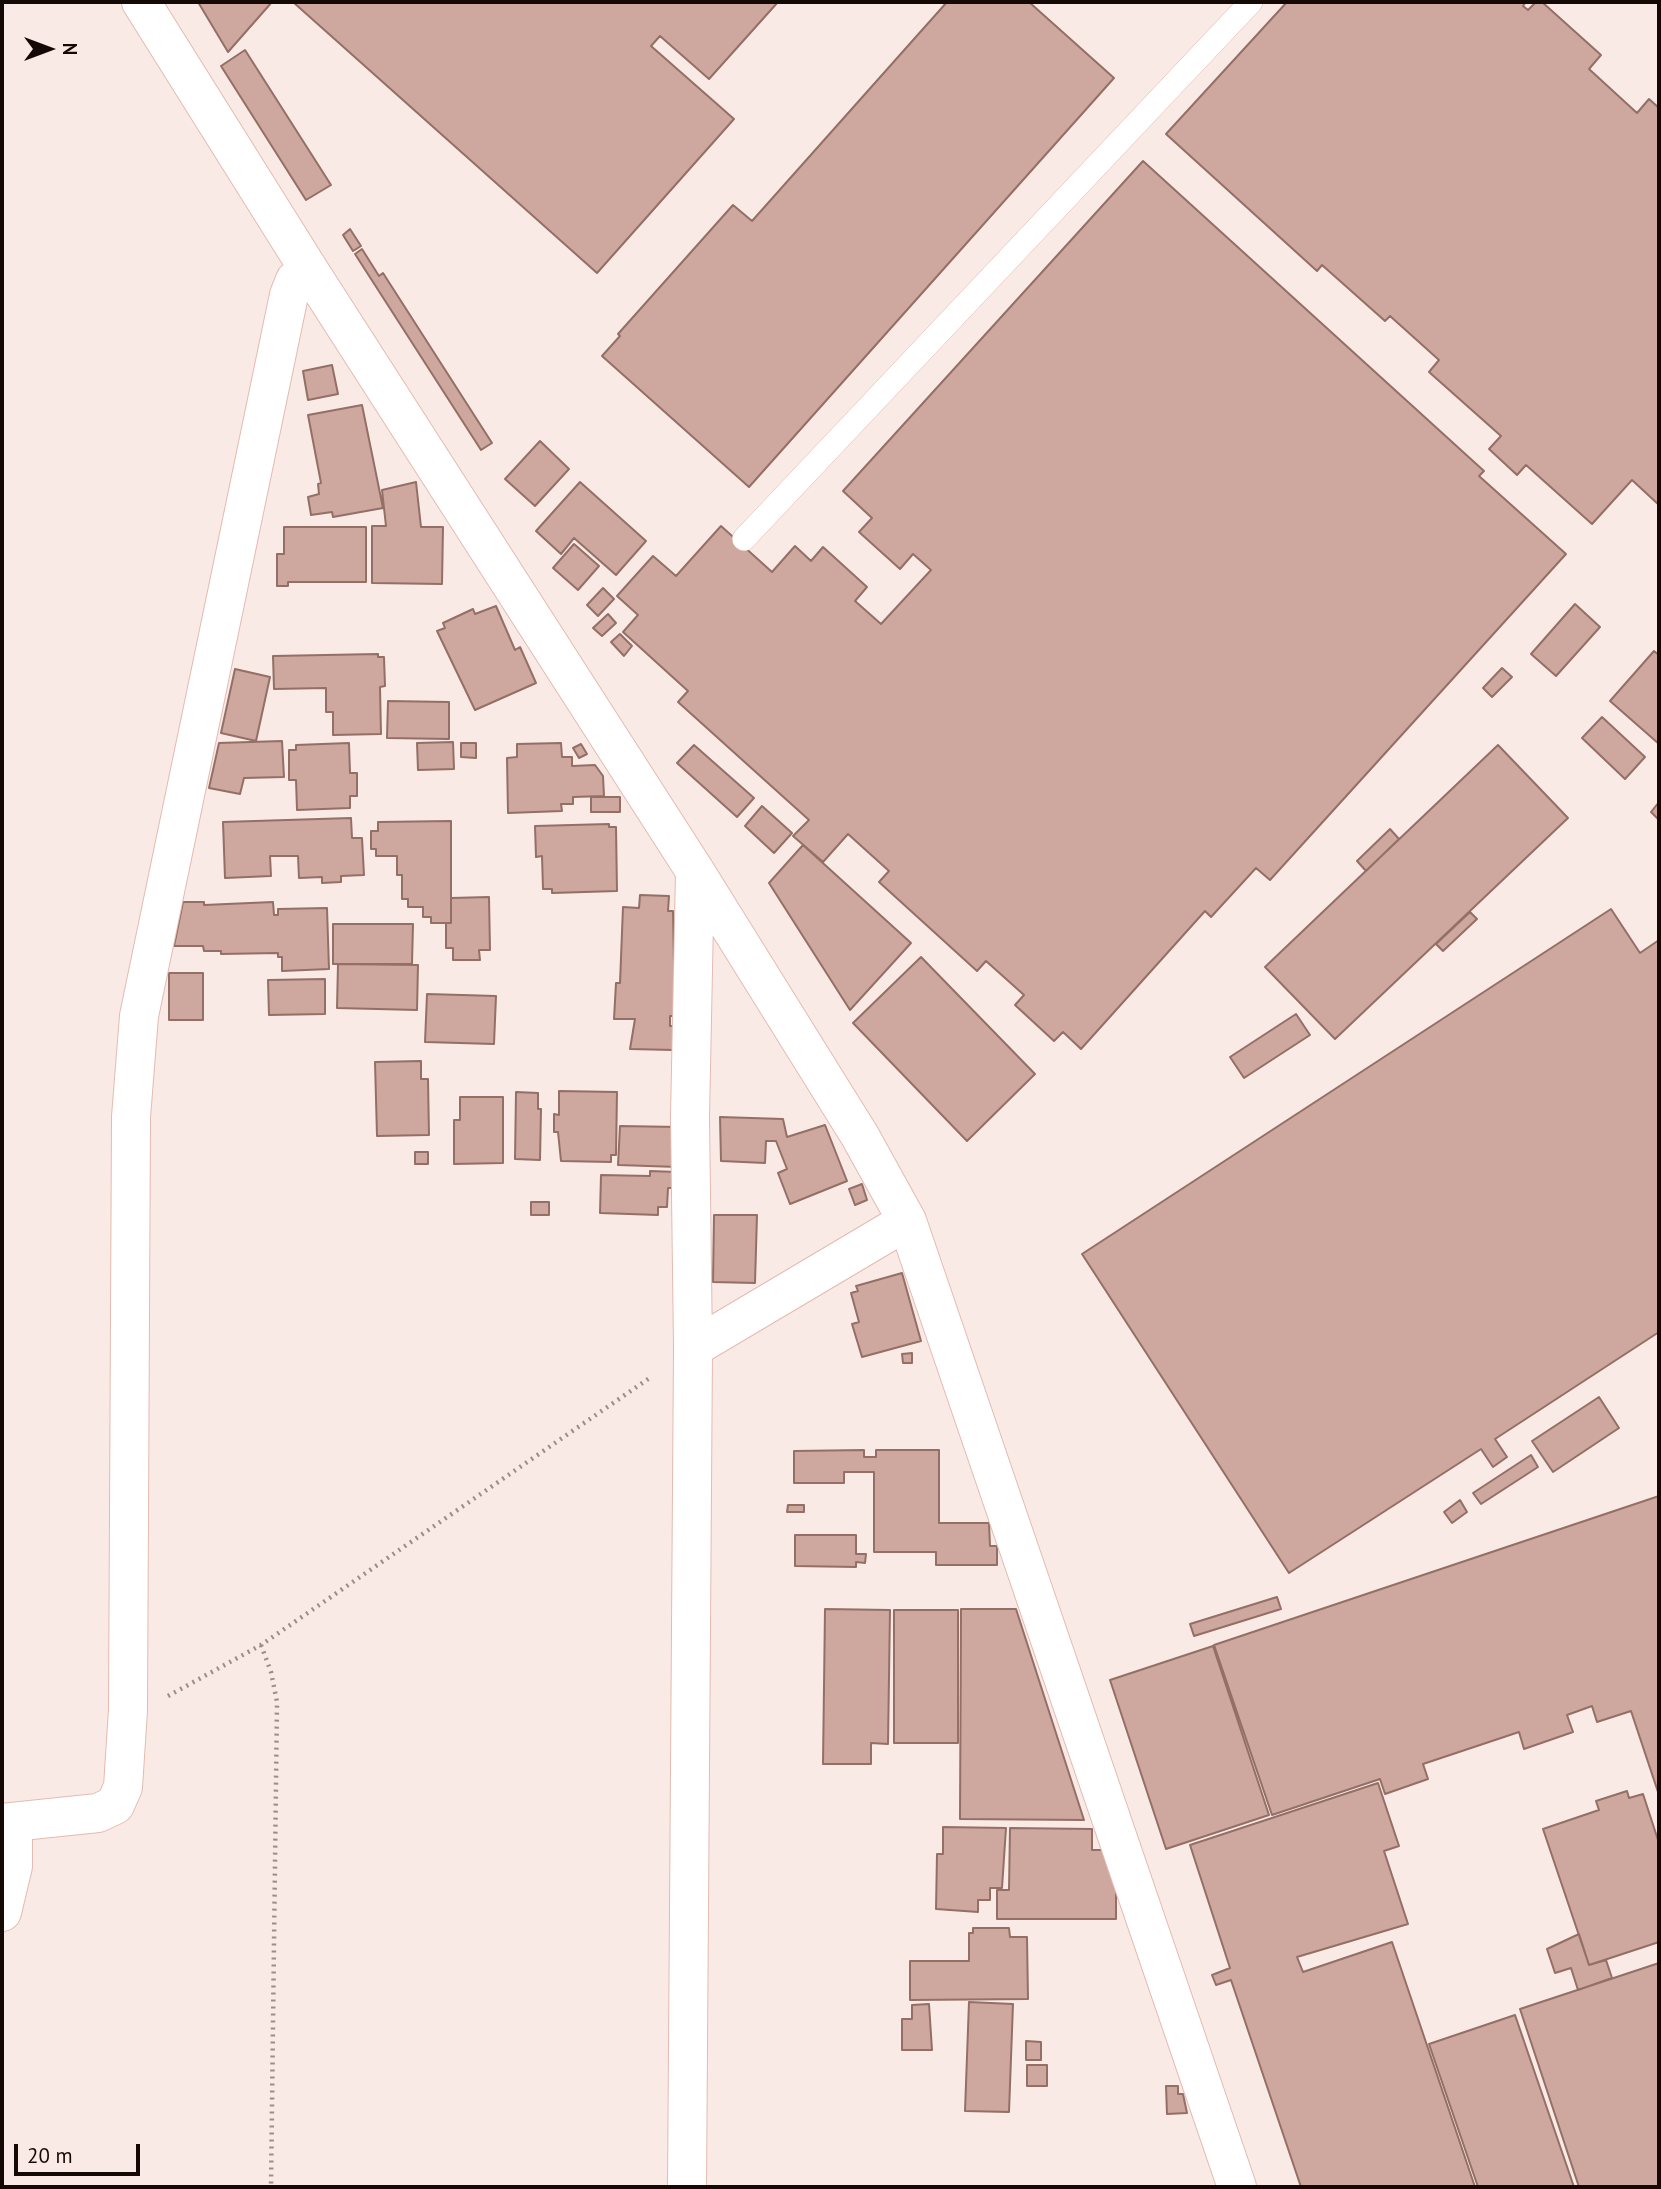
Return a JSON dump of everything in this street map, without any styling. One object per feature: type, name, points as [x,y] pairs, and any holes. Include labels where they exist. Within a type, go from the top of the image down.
[{"type":"street","points":[[141,2],[309,270],[695,871],[860,1136],[908,1222],[1237,2187]]},
{"type":"street","points":[[2,1912],[13,1866],[7,1823],[98,1813],[115,1805],[123,1787],[128,1710],[131,1117],[139,1016],[289,295],[295,280],[309,270]]},
{"type":"street","points":[[687,2187],[693,1348],[690,1117],[695,871]]},
{"type":"street","points":[[693,1348],[908,1222]]},
{"type":"lane","points":[[744,539],[1251,2]]},
{"type":"path","points":[[128,1710],[191,1686],[261,1645],[693,1348]]},
{"type":"path","points":[[261,1645],[271,1672],[277,1702],[271,2187]]},
{"type":"building","points":[[198,2],[272,2],[228,52]]},
{"type":"building","points":[[293,2],[778,2],[709,79],[660,36],[651,46],[734,119],[597,273]]},
{"type":"building","points":[[947,2],[1029,2],[1114,78],[749,487],[602,356],[620,336],[618,334],[733,205],[752,221]]},
{"type":"building","points":[[1287,2],[1526,2],[1523,6],[1528,10],[1536,2],[1542,2],[1601,55],[1589,69],[1637,113],[1649,99],[1659,108],[1659,505],[1632,480],[1592,524],[1526,465],[1517,475],[1489,449],[1501,436],[1429,372],[1439,360],[1390,316],[1385,321],[1322,265],[1317,271],[1166,134]]},
{"type":"building","points":[[245,50],[331,185],[306,200],[221,66]]},
{"type":"building","points":[[1143,161],[1484,471],[1479,476],[1566,554],[1270,880],[1256,868],[1211,917],[1205,911],[1081,1049],[1063,1032],[1054,1041],[1015,1005],[1024,995],[986,961],[977,971],[879,882],[889,871],[848,834],[823,862],[793,836],[809,820],[678,702],[688,691],[623,632],[638,615],[617,596],[653,556],[676,576],[721,526],[772,572],[795,546],[811,561],[823,547],[867,587],[855,601],[881,624],[931,570],[913,554],[900,569],[859,532],[872,518],[843,491]]},
{"type":"building","points":[[350,229],[361,246],[353,251],[343,235]]},
{"type":"building","points":[[362,249],[379,276],[383,273],[492,443],[481,450],[355,254]]},
{"type":"building","points":[[332,365],[338,394],[308,400],[303,371]]},
{"type":"building","points":[[362,405],[383,508],[333,517],[332,512],[311,515],[308,497],[319,494],[318,484],[321,483],[308,415]]},
{"type":"building","points":[[540,441],[569,469],[535,506],[505,479]]},
{"type":"building","points":[[416,482],[421,527],[443,527],[442,584],[372,583],[372,526],[386,526],[382,490]]},
{"type":"building","points":[[580,482],[646,541],[616,575],[574,538],[561,554],[536,531]]},
{"type":"building","points":[[284,527],[366,527],[366,582],[288,582],[288,586],[277,586],[277,554],[284,554]]},
{"type":"building","points":[[574,544],[599,566],[578,590],[553,568]]},
{"type":"building","points":[[603,588],[614,599],[598,616],[587,605]]},
{"type":"building","points":[[1575,604],[1600,627],[1556,676],[1531,654]]},
{"type":"building","points":[[496,606],[515,650],[520,647],[536,683],[475,710],[437,631],[445,628],[443,623],[473,609],[475,614]]},
{"type":"building","points":[[608,614],[616,623],[602,636],[593,628]]},
{"type":"building","points":[[620,634],[632,646],[624,656],[611,642]]},
{"type":"building","points":[[1654,651],[1659,655],[1659,744],[1610,701]]},
{"type":"building","points":[[378,654],[378,657],[384,657],[385,686],[380,687],[381,734],[333,735],[333,712],[326,712],[326,688],[274,689],[273,656]]},
{"type":"building","points":[[1502,668],[1512,677],[1492,697],[1483,688]]},
{"type":"building","points":[[235,669],[270,677],[256,741],[221,733]]},
{"type":"building","points":[[388,701],[449,702],[449,739],[387,738]]},
{"type":"building","points":[[1602,717],[1645,757],[1625,779],[1582,738]]},
{"type":"building","points":[[282,741],[284,777],[244,778],[240,794],[209,788],[219,743]]},
{"type":"building","points":[[453,742],[454,769],[418,770],[417,743]]},
{"type":"building","points":[[349,743],[350,773],[357,773],[357,796],[350,796],[350,808],[297,810],[296,780],[289,780],[289,750],[296,750],[296,745]]},
{"type":"building","points":[[461,743],[476,743],[476,758],[461,757]]},
{"type":"building","points":[[561,743],[562,757],[572,757],[572,766],[595,765],[603,776],[604,796],[573,797],[573,804],[561,804],[562,811],[508,813],[507,758],[517,757],[517,744]]},
{"type":"building","points":[[581,744],[587,754],[579,758],[573,748]]},
{"type":"building","points":[[694,745],[754,798],[737,817],[677,763]]},
{"type":"building","points":[[1498,745],[1568,818],[1335,1039],[1265,967]]},
{"type":"building","points":[[591,797],[620,797],[620,812],[591,812]]},
{"type":"building","points":[[1659,802],[1659,820],[1651,812]]},
{"type":"building","points":[[762,806],[792,833],[774,853],[745,826]]},
{"type":"building","points":[[351,818],[352,838],[362,838],[364,875],[341,876],[341,882],[322,883],[322,877],[299,878],[298,856],[270,856],[271,876],[225,878],[223,822]]},
{"type":"building","points":[[451,821],[451,923],[431,923],[431,917],[423,917],[423,907],[408,907],[408,899],[402,899],[402,875],[397,875],[397,856],[376,856],[376,849],[371,849],[371,831],[378,831],[378,822]]},
{"type":"building","points":[[609,824],[609,827],[616,827],[617,891],[552,893],[552,889],[543,889],[542,856],[536,857],[535,826]]},
{"type":"building","points":[[1390,829],[1399,839],[1366,871],[1357,861]]},
{"type":"building","points":[[803,845],[911,943],[850,1010],[769,883]]},
{"type":"building","points":[[640,895],[669,896],[668,911],[673,911],[675,1016],[670,1016],[670,1026],[674,1026],[673,1050],[630,1049],[635,1019],[614,1019],[616,983],[620,983],[623,907],[639,908]]},
{"type":"building","points":[[489,897],[490,950],[479,950],[480,960],[453,960],[453,948],[446,948],[446,923],[451,923],[451,898]]},
{"type":"building","points":[[183,902],[204,902],[204,905],[273,902],[274,915],[278,915],[278,909],[327,908],[329,969],[282,971],[282,957],[278,957],[278,953],[221,954],[221,951],[204,951],[203,946],[174,946]]},
{"type":"building","points":[[1611,909],[1640,953],[1659,940],[1659,1332],[1495,1439],[1507,1457],[1493,1467],[1481,1449],[1289,1573],[1082,1254]]},
{"type":"building","points":[[1470,912],[1477,919],[1443,951],[1436,944]]},
{"type":"building","points":[[333,924],[413,924],[412,964],[333,964]]},
{"type":"building","points":[[921,957],[1035,1074],[967,1141],[853,1023]]},
{"type":"building","points":[[338,964],[418,965],[417,1010],[337,1008]]},
{"type":"building","points":[[169,973],[203,973],[203,1020],[169,1020]]},
{"type":"building","points":[[325,979],[325,1014],[269,1015],[268,980]]},
{"type":"building","points":[[427,994],[496,996],[494,1044],[425,1042]]},
{"type":"building","points":[[1296,1014],[1310,1035],[1244,1078],[1230,1057]]},
{"type":"building","points":[[421,1061],[421,1079],[428,1079],[429,1135],[377,1136],[375,1062]]},
{"type":"building","points":[[559,1091],[617,1092],[616,1155],[611,1155],[611,1162],[561,1161],[558,1132],[554,1132],[554,1114],[559,1115]]},
{"type":"building","points":[[516,1092],[538,1093],[538,1109],[541,1109],[540,1160],[515,1159]]},
{"type":"building","points":[[460,1097],[503,1097],[503,1163],[454,1164],[454,1120],[460,1120]]},
{"type":"building","points":[[720,1117],[783,1119],[787,1137],[825,1125],[847,1181],[790,1204],[778,1173],[787,1169],[776,1141],[766,1141],[765,1163],[721,1161]]},
{"type":"building","points":[[620,1126],[679,1127],[678,1167],[618,1165]]},
{"type":"building","points":[[415,1152],[428,1152],[428,1164],[415,1164]]},
{"type":"building","points":[[650,1171],[677,1172],[677,1188],[668,1188],[667,1207],[658,1207],[658,1215],[600,1213],[601,1175],[650,1176]]},
{"type":"building","points":[[862,1184],[867,1200],[855,1205],[849,1189]]},
{"type":"building","points":[[531,1202],[549,1202],[549,1215],[531,1215]]},
{"type":"building","points":[[714,1215],[757,1215],[755,1283],[713,1282]]},
{"type":"building","points":[[902,1273],[921,1341],[862,1357],[852,1324],[859,1322],[851,1293],[858,1291],[856,1286]]},
{"type":"building","points":[[912,1353],[912,1363],[903,1363],[902,1354]]},
{"type":"building","points":[[1599,1397],[1619,1428],[1553,1472],[1532,1441]]},
{"type":"building","points":[[864,1450],[864,1457],[876,1457],[876,1450],[939,1450],[939,1523],[989,1523],[990,1546],[997,1546],[997,1565],[936,1565],[936,1552],[874,1552],[874,1472],[844,1472],[844,1483],[794,1483],[794,1451]]},
{"type":"building","points":[[1531,1455],[1538,1467],[1481,1504],[1473,1493]]},
{"type":"building","points":[[1659,1496],[1659,1795],[1631,1711],[1597,1722],[1592,1706],[1567,1715],[1573,1732],[1524,1749],[1519,1732],[1423,1764],[1428,1779],[1385,1794],[1380,1779],[1272,1815],[1214,1645]]},
{"type":"building","points":[[1460,1500],[1467,1512],[1452,1523],[1444,1512]]},
{"type":"building","points":[[788,1505],[804,1505],[804,1512],[787,1512]]},
{"type":"building","points":[[795,1535],[856,1535],[856,1554],[866,1554],[865,1563],[856,1562],[856,1567],[795,1566]]},
{"type":"building","points":[[1277,1597],[1281,1609],[1194,1636],[1190,1624]]},
{"type":"building","points":[[825,1609],[890,1610],[888,1744],[871,1743],[871,1764],[823,1764]]},
{"type":"building","points":[[961,1609],[1016,1609],[1084,1820],[960,1819]]},
{"type":"building","points":[[894,1610],[958,1610],[958,1743],[894,1743]]},
{"type":"building","points":[[1213,1646],[1269,1815],[1166,1849],[1110,1680]]},
{"type":"building","points":[[1378,1783],[1399,1846],[1384,1851],[1408,1924],[1297,1957],[1303,1972],[1392,1942],[1475,2187],[1301,2187],[1231,1980],[1216,1985],[1212,1975],[1230,1968],[1190,1845]]},
{"type":"building","points":[[1627,1791],[1629,1798],[1643,1794],[1659,1843],[1659,1942],[1589,1965],[1543,1829],[1599,1810],[1596,1801]]},
{"type":"building","points":[[943,1827],[1006,1828],[1002,1888],[990,1888],[990,1900],[978,1900],[978,1912],[936,1909],[937,1854],[943,1854]]},
{"type":"building","points":[[1010,1828],[1092,1829],[1092,1850],[1103,1850],[1116,1889],[1116,1919],[997,1919],[997,1890],[1009,1890]]},
{"type":"building","points":[[973,1928],[1009,1928],[1010,1937],[1027,1937],[1028,1999],[910,2000],[910,1961],[969,1961],[969,1933],[973,1933]]},
{"type":"building","points":[[1579,1934],[1589,1965],[1606,1960],[1612,1978],[1578,1990],[1571,1968],[1555,1973],[1547,1949]]},
{"type":"building","points":[[1659,1963],[1659,2187],[1579,2187],[1520,2009]]},
{"type":"building","points":[[969,2002],[1013,2004],[1009,2112],[965,2111]]},
{"type":"building","points":[[929,2004],[932,2050],[902,2050],[902,2019],[912,2019],[912,2005]]},
{"type":"building","points":[[1515,2015],[1574,2187],[1478,2187],[1429,2044]]},
{"type":"building","points":[[1026,2041],[1041,2042],[1041,2060],[1026,2060]]},
{"type":"building","points":[[1027,2065],[1047,2065],[1047,2086],[1027,2086]]},
{"type":"building","points":[[1166,2086],[1178,2086],[1178,2094],[1183,2094],[1187,2113],[1167,2114]]}]
